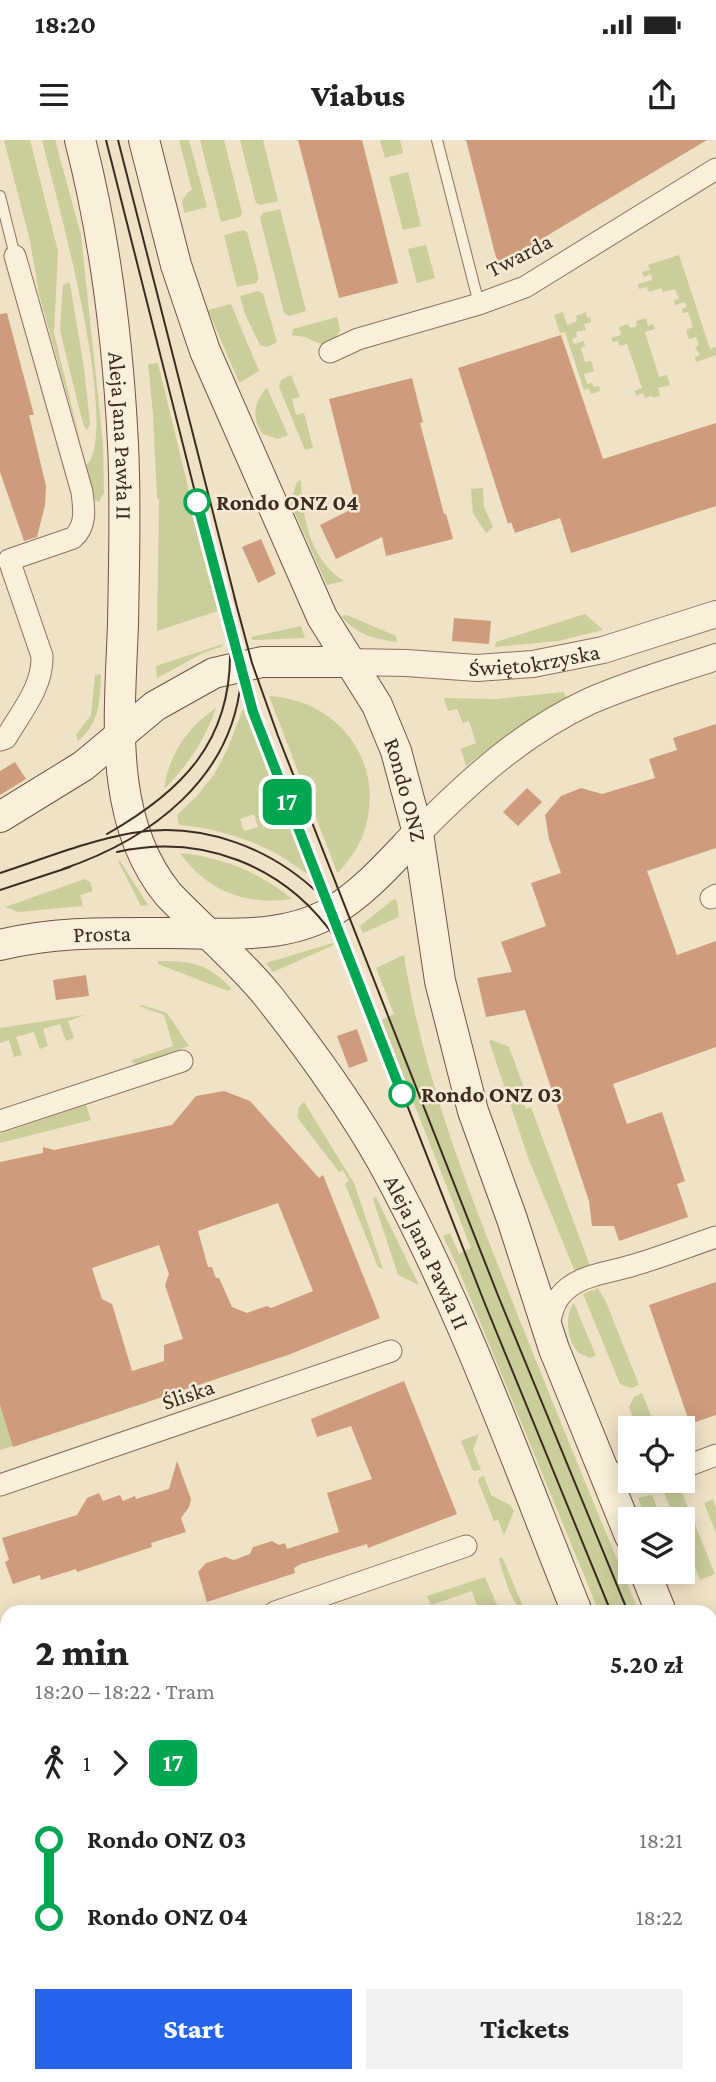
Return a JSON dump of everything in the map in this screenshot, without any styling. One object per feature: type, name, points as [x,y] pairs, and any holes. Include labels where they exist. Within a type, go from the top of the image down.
[{"type":"main road","name":"Aleja Jana Pawła II","points":[[80,140],[101,242],[122,423],[125,498],[120,734]]},
{"type":"main road","points":[[0,817],[83,766],[120,734],[174,694],[214,673],[262,662],[348,662],[314,601],[205,351],[176,265],[144,140]]},
{"type":"main road","name":"Rondo ONZ","points":[[207,933],[270,931],[320,917],[362,889],[418,833],[408,790],[387,727],[377,705],[348,662]]},
{"type":"main road","points":[[120,734],[127,799],[144,858],[167,894],[207,933]]},
{"type":"main road","points":[[418,833],[436,959],[456,1052],[473,1111],[548,1331],[618,1507]]},
{"type":"main road","name":"Aleja Jana Pawła II","points":[[207,933],[270,999],[347,1104],[386,1169],[445,1289],[574,1605]]},
{"type":"main road","name":"Prosta","points":[[0,945],[60,935],[207,933]]},
{"type":"main road","points":[[650,1584],[658,1605]]},
{"type":"street","name":"Twarda","points":[[330,352],[358,340],[526,287],[716,169]]},
{"type":"street","points":[[0,740],[6,737],[38,685],[43,671],[42,656],[9,560],[73,538],[79,533],[84,517],[82,492],[15,256]]},
{"type":"street","name":"Świętokrzyska","points":[[348,662],[477,668],[533,664],[603,650],[716,614]]},
{"type":"street","name":"Świętokrzyska","points":[[418,833],[497,759],[558,718],[611,693],[716,657]]},
{"type":"street","points":[[0,1121],[182,1061]]},
{"type":"street","points":[[548,1331],[552,1311],[559,1297],[573,1285],[610,1270],[632,1266],[716,1237]]},
{"type":"street","name":"Śliska","points":[[0,1485],[391,1351]]},
{"type":"street","points":[[695,1463],[716,1455]]},
{"type":"street","points":[[601,1466],[618,1475]]},
{"type":"street","points":[[295,1605],[466,1546]]},
{"type":"lane","points":[[437,140],[479,304]]},
{"type":"lane","points":[[0,196],[15,256]]},
{"type":"green space","points":[[4,140],[30,140],[58,251],[54,333],[82,449],[39,294],[30,241]]},
{"type":"green space","points":[[42,140],[55,140],[81,235],[103,443],[104,493],[99,502],[95,500],[86,466],[95,444],[96,407],[91,361],[71,256]]},
{"type":"green space","points":[[179,140],[189,140],[207,207],[184,213],[182,201],[192,190]]},
{"type":"green space","points":[[200,140],[224,140],[242,213],[240,217],[221,222]]},
{"type":"green space","points":[[240,140],[263,140],[278,201],[261,205],[256,203]]},
{"type":"green space","points":[[380,140],[400,140],[403,153],[385,158]]},
{"type":"green space","points":[[408,172],[421,226],[403,230],[389,177]]},
{"type":"green space","points":[[280,209],[306,311],[289,316],[284,313],[260,218],[263,213]]},
{"type":"green space","points":[[243,230],[247,232],[259,278],[256,283],[237,287],[224,235]]},
{"type":"green space","points":[[426,245],[435,278],[417,283],[408,249]]},
{"type":"green space","points":[[679,255],[710,349],[716,347],[716,355],[696,362],[695,357],[700,355],[695,347],[699,345],[696,337],[689,339],[686,330],[693,327],[688,312],[683,313],[682,309],[687,307],[685,302],[675,305],[674,300],[679,299],[675,289],[663,292],[661,288],[649,292],[647,287],[639,289],[638,284],[652,280],[651,274],[644,277],[642,272],[650,270],[648,265]]},
{"type":"green space","points":[[68,282],[84,368],[90,424],[87,430],[81,416],[60,330],[63,286]]},
{"type":"green space","points":[[258,291],[263,294],[277,342],[267,347],[260,345],[245,314],[240,296]]},
{"type":"green space","points":[[231,304],[259,371],[241,382],[208,310]]},
{"type":"green space","points":[[563,312],[567,325],[577,321],[576,316],[586,312],[587,318],[590,317],[591,322],[584,324],[586,330],[576,332],[577,337],[572,339],[574,344],[584,341],[585,346],[581,348],[585,362],[591,361],[594,371],[584,374],[587,384],[599,386],[600,391],[591,394],[589,389],[584,390],[565,332],[560,333],[554,315]]},
{"type":"green space","points":[[337,317],[340,330],[333,344],[327,345],[292,336],[293,329]]},
{"type":"green space","points":[[646,318],[648,326],[653,324],[655,329],[645,332],[659,377],[667,375],[670,385],[658,388],[660,396],[653,398],[645,398],[643,393],[636,396],[635,391],[642,388],[627,344],[620,346],[618,341],[613,342],[611,338],[621,335],[619,327],[628,324],[630,328],[637,326],[636,321]]},
{"type":"green space","points":[[158,363],[218,611],[157,631],[159,499],[148,364]]},
{"type":"green space","points":[[291,375],[300,397],[292,399],[296,415],[304,413],[313,448],[305,450],[279,387],[281,380]]},
{"type":"green space","points":[[267,388],[288,435],[278,439],[263,434],[257,422],[257,404]]},
{"type":"green space","points":[[301,480],[303,508],[310,536],[323,562],[344,581],[327,585],[290,502],[297,482]]},
{"type":"green space","points":[[483,488],[484,507],[493,527],[486,533],[473,513],[471,489]]},
{"type":"green space","points":[[585,614],[603,630],[558,641],[495,647],[496,642]]},
{"type":"green space","points":[[347,615],[396,636],[397,642],[360,632],[341,616]]},
{"type":"green space","points":[[301,626],[305,638],[252,640],[251,637]]},
{"type":"green space","points":[[223,646],[203,653],[157,678],[156,666]]},
{"type":"green space","points":[[101,674],[95,719],[78,741],[76,735],[91,715],[95,675]]},
{"type":"green space","points":[[564,692],[566,698],[509,733],[466,766],[461,749],[476,743],[469,721],[463,723],[457,709],[448,711],[444,698],[496,699]]},
{"type":"green space","points":[[269,696],[295,700],[318,710],[337,724],[352,741],[363,762],[369,785],[369,809],[361,840],[339,872],[337,872]]},
{"type":"green space","points":[[244,706],[308,874],[279,855],[252,842],[204,828],[179,825],[177,815],[215,773]],"holes":[[[254,814],[258,827],[244,831],[240,819]]]},
{"type":"green space","points":[[216,708],[195,751],[164,789],[170,764],[181,743],[196,724]]},
{"type":"green space","points":[[180,853],[211,858],[239,867],[292,899],[259,900],[229,893],[202,877]]},
{"type":"green space","points":[[120,861],[148,905],[141,906]]},
{"type":"green space","points":[[85,879],[90,882],[93,891],[80,895],[83,906],[18,912],[5,907]]},
{"type":"green space","points":[[394,899],[397,901],[399,917],[363,933],[360,926]]},
{"type":"green space","points":[[333,943],[334,945],[273,972],[266,963]]},
{"type":"green space","points":[[404,955],[412,1000],[435,1089],[464,1175],[618,1562],[618,1584],[627,1584],[636,1605],[596,1605],[443,1236],[450,1233],[459,1254],[471,1248],[381,1020],[394,1014],[376,968]]},
{"type":"green space","points":[[158,961],[198,965],[215,974],[232,989],[228,991],[158,964]]},
{"type":"green space","points":[[139,1006],[167,1013],[189,1046],[137,1064],[132,1062],[173,1046],[164,1015]]},
{"type":"green space","points":[[85,1015],[68,1021],[74,1038],[66,1041],[60,1024],[43,1029],[48,1046],[40,1049],[34,1032],[16,1037],[22,1055],[14,1057],[9,1040],[0,1043],[0,1028]]},
{"type":"green space","points":[[489,1041],[509,1047],[527,1096],[522,1098],[526,1109],[531,1107],[590,1266],[578,1271],[574,1269],[529,1160]]},
{"type":"green space","points":[[304,1102],[354,1183],[383,1269],[378,1267],[345,1184],[349,1181],[343,1170],[339,1172],[297,1117],[299,1107]]},
{"type":"green space","points":[[86,1105],[91,1120],[0,1143],[0,1134]]},
{"type":"green space","points":[[376,1197],[419,1285],[398,1275],[373,1199]]},
{"type":"green space","points":[[598,1288],[639,1385],[631,1388],[620,1384],[583,1294]]},
{"type":"green space","points":[[574,1303],[596,1356],[590,1358],[580,1354],[572,1342],[568,1321]]},
{"type":"green space","points":[[642,1393],[651,1416],[633,1416],[629,1407],[634,1397]]},
{"type":"green space","points":[[0,1405],[13,1446],[0,1450]]},
{"type":"green space","points":[[479,1434],[473,1450],[481,1470],[473,1471],[461,1441]]},
{"type":"green space","points":[[484,1476],[491,1495],[510,1505],[514,1511],[504,1535],[498,1520],[494,1521],[478,1481]]},
{"type":"green space","points":[[664,1493],[682,1493],[688,1507],[670,1507]]},
{"type":"green space","points":[[652,1495],[657,1507],[641,1507],[638,1498]]},
{"type":"green space","points":[[713,1499],[716,1508],[716,1533],[704,1503]]},
{"type":"green space","points":[[695,1525],[715,1574],[700,1580],[695,1567]]},
{"type":"green space","points":[[499,1559],[503,1559],[522,1605],[515,1602]]},
{"type":"green space","points":[[485,1577],[497,1605],[477,1605],[472,1591],[431,1605],[427,1596]]},
{"type":"building","points":[[298,140],[362,140],[398,283],[339,298]]},
{"type":"building","points":[[466,140],[707,140],[498,265]]},
{"type":"building","points":[[7,313],[34,415],[29,415],[46,486],[45,505],[37,537],[24,541],[0,472],[0,314]]},
{"type":"building","points":[[561,335],[603,459],[716,423],[716,506],[571,553],[560,518],[515,533],[511,522],[508,524],[458,368]]},
{"type":"building","points":[[412,378],[423,422],[420,423],[453,539],[386,556],[382,537],[336,559],[320,525],[356,507],[329,399]]},
{"type":"building","points":[[261,539],[276,574],[258,583],[242,547]]},
{"type":"building","points":[[454,618],[491,621],[489,644],[452,641]]},
{"type":"building","points":[[716,724],[716,848],[647,871],[677,955],[716,941],[716,1047],[613,1084],[627,1124],[662,1112],[685,1181],[677,1184],[688,1217],[619,1241],[614,1226],[592,1226],[589,1201],[525,1010],[486,1017],[477,978],[512,972],[501,942],[546,926],[531,883],[561,873],[549,839],[545,815],[561,796],[581,788],[602,794],[655,778],[649,759],[677,750],[673,738]]},
{"type":"building","points":[[15,762],[26,779],[0,795],[0,771]]},
{"type":"building","points":[[527,788],[542,802],[518,826],[503,812]]},
{"type":"building","points":[[86,975],[89,996],[56,1000],[53,980]]},
{"type":"building","points":[[357,1029],[368,1061],[349,1068],[337,1036]]},
{"type":"building","points":[[224,1091],[250,1101],[319,1178],[323,1175],[380,1318],[288,1355],[13,1447],[0,1405],[0,1162],[43,1153],[43,1147],[54,1150],[172,1125],[196,1096]],"holes":[[[278,1203],[313,1291],[271,1308],[267,1306],[247,1313],[232,1307],[219,1278],[216,1278],[212,1267],[208,1267],[198,1231]],[[159,1245],[169,1274],[165,1285],[183,1339],[164,1345],[164,1361],[132,1371],[112,1304],[102,1299],[92,1268]]]},
{"type":"building","points":[[716,1282],[716,1415],[695,1422],[695,1416],[687,1416],[649,1305]]},
{"type":"building","points":[[404,1381],[457,1514],[368,1548],[367,1544],[301,1564],[294,1568],[295,1573],[207,1602],[198,1572],[206,1563],[225,1557],[234,1560],[250,1554],[253,1547],[272,1541],[279,1545],[285,1543],[287,1549],[339,1532],[327,1493],[372,1479],[351,1426],[317,1437],[311,1419]]},
{"type":"building","points":[[177,1461],[191,1499],[181,1518],[186,1532],[151,1543],[152,1547],[77,1572],[76,1569],[41,1580],[40,1575],[13,1584],[5,1562],[9,1560],[2,1538],[77,1515],[87,1498],[99,1493],[103,1501],[120,1495],[123,1501],[169,1489]]},
{"type":"tram line","points":[[106,140],[253,712],[485,1304],[608,1605]]},
{"type":"tram line","points":[[118,140],[236,603]]},
{"type":"tram line","name":"17","points":[[197,502],[253,712],[402,1094]]},
{"type":"tram line","points":[[234,596],[252,663],[278,736],[499,1298],[625,1605]]},
{"type":"tram line","points":[[107,834],[158,800],[179,782],[197,761],[222,712],[228,683],[230,650]]},
{"type":"tram line","points":[[63,869],[127,841],[182,800],[204,775],[222,747],[234,715],[241,680]]},
{"type":"tram line","points":[[0,873],[115,836],[158,830],[184,831],[210,835],[259,852],[303,880],[322,897]]},
{"type":"tram line","points":[[117,852],[148,847],[179,847],[238,860],[266,873],[291,890],[314,911],[334,936]]},
{"type":"tram line","points":[[0,890],[70,867]]},
{"type":"place","name":"Rondo ONZ 04","points":[[197,502]]},
{"type":"place","name":"Rondo ONZ 03","points":[[402,1094]]}]
